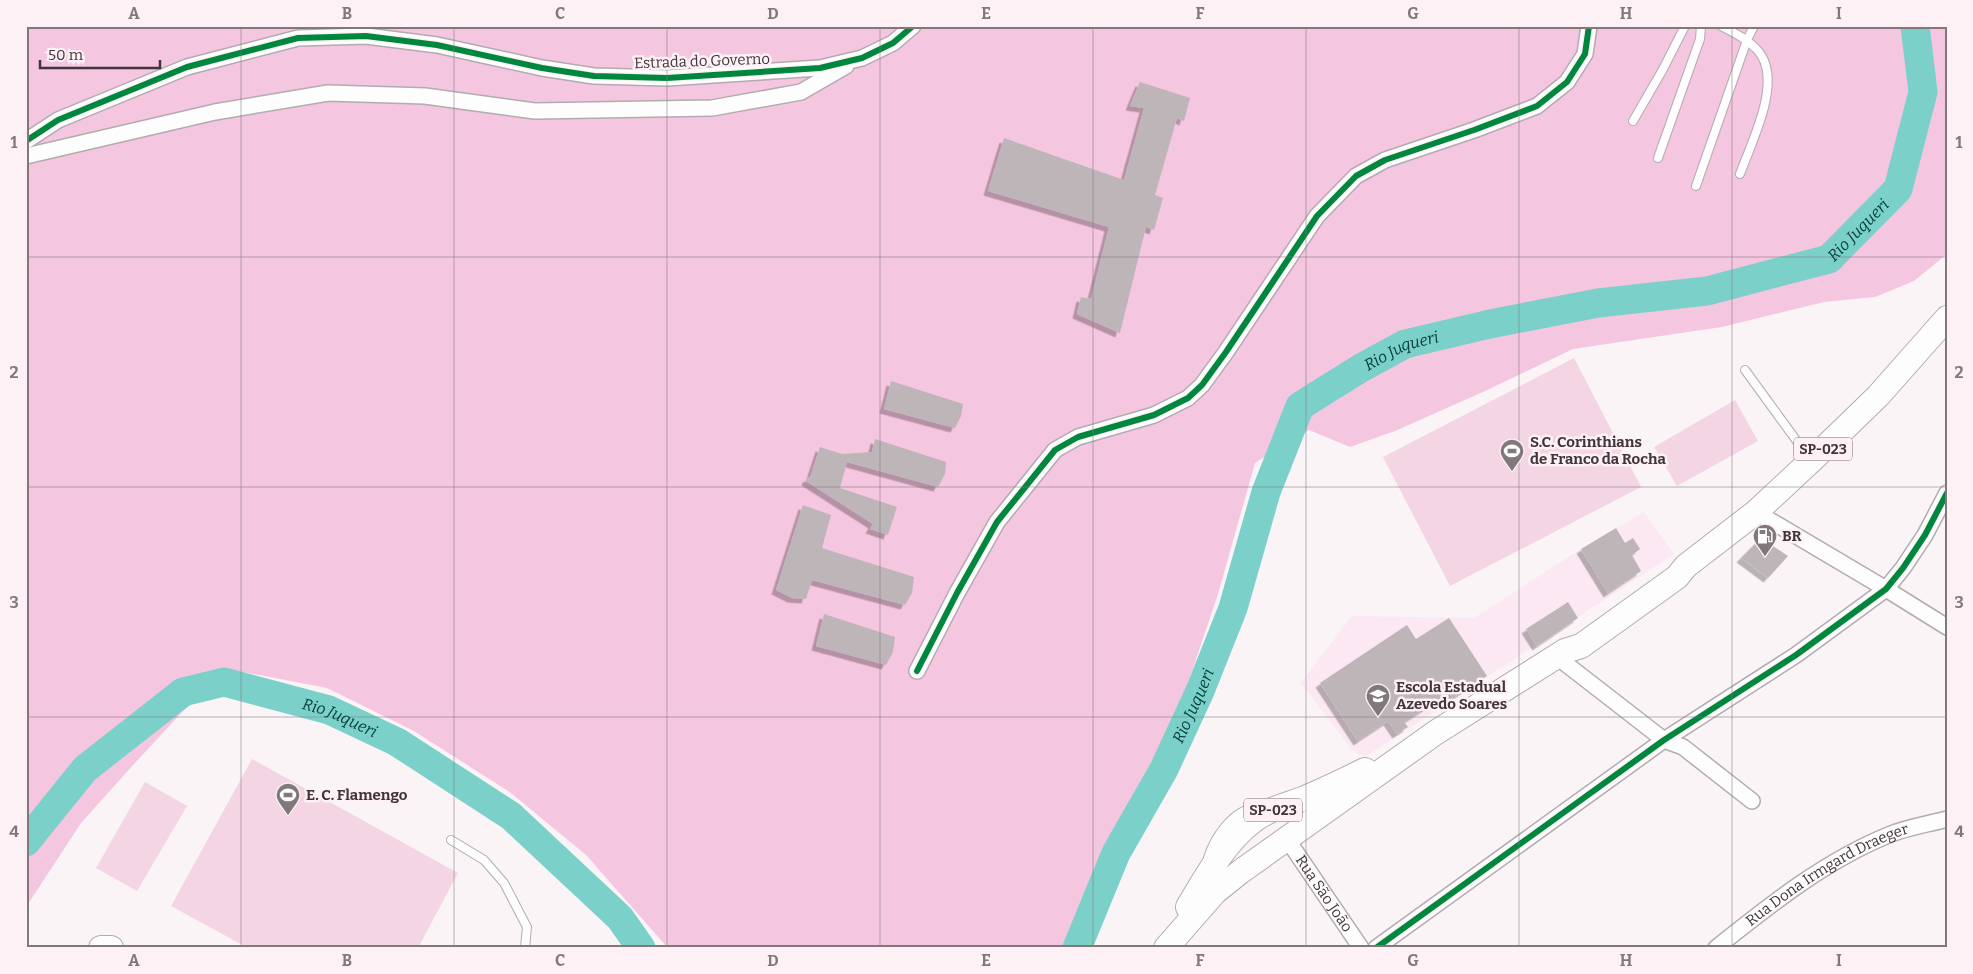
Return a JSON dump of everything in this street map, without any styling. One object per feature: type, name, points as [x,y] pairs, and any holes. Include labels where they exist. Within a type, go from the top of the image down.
[{"type":"main road","name":"SP-023","points":[[1164,948],[1216,892],[1240,872],[1435,733],[1561,654],[1574,637],[1673,568],[1686,566],[1756,512],[1878,396],[1947,318]]},
{"type":"main road","name":"SP-023","points":[[1164,948],[1216,862],[1236,836],[1253,821],[1270,810],[1344,781],[1435,733]]},
{"type":"main road","points":[[1287,840],[1298,821],[1344,781]]},
{"type":"main road","points":[[101,948],[111,948]]},
{"type":"street","name":"Estrada do Governo","points":[[26,141],[58,120],[187,67],[298,38],[366,36],[437,45],[542,68],[603,76],[667,78],[820,68],[862,58],[893,43],[913,26]]},
{"type":"street","points":[[917,672],[956,593],[997,522],[1055,450],[1078,437],[1154,415],[1188,398],[1202,385],[1226,352],[1317,216],[1356,176],[1384,160],[1474,130],[1537,106],[1568,82],[1585,54],[1589,26]]},
{"type":"street","points":[[26,156],[215,112],[328,93],[425,96],[536,111],[712,108],[800,92],[862,58]]},
{"type":"street","points":[[1376,948],[1664,740],[1796,655],[1886,589],[1925,535],[1947,493]]},
{"type":"street","points":[[1756,512],[1947,627]]},
{"type":"street","points":[[1561,654],[1664,740],[1683,747],[1752,801]]},
{"type":"street","name":"Rua Dona Irmgard Draeger","points":[[1716,948],[1789,890],[1847,855],[1893,833],[1947,819]]},
{"type":"street","name":"Rua São João","points":[[1287,840],[1361,948]]},
{"type":"lane","points":[[1633,121],[1685,26]]},
{"type":"lane","points":[[1658,158],[1700,38],[1701,26]]},
{"type":"lane","points":[[1721,26],[1747,40],[1760,53],[1766,64],[1768,81],[1765,106],[1740,174]]},
{"type":"lane","points":[[1696,186],[1747,40],[1754,26]]},
{"type":"lane","points":[[1745,370],[1796,440],[1814,458]]},
{"type":"lane","points":[[452,840],[484,860],[504,883],[527,928],[525,948]]},
{"type":"shaded area","points":[[26,26],[1947,26],[1947,254],[1914,281],[1875,297],[1824,302],[1722,327],[1573,349],[1395,431],[1350,447],[1309,430],[1255,463],[1218,594],[1177,716],[1105,845],[1073,926],[1061,948],[668,948],[586,855],[511,793],[414,731],[327,688],[243,672],[186,708],[134,764],[81,823],[26,907]]},
{"type":"shaded area","name":"S.C. Corinthians de Franco da Rocha","points":[[1574,358],[1641,487],[1450,586],[1383,457]]},
{"type":"shaded area","points":[[1735,400],[1758,441],[1677,486],[1654,447]]},
{"type":"shaded area","name":"Escola Estadual Azevedo Soares","points":[[1644,512],[1674,554],[1365,757],[1353,751],[1301,683],[1352,616],[1474,618],[1573,554]]},
{"type":"shaded area","name":"E. C. Flamengo","points":[[252,759],[458,873],[418,948],[248,948],[171,906]]},
{"type":"shaded area","points":[[145,782],[187,806],[137,891],[96,868]]},
{"type":"building","points":[[1140,82],[1190,98],[1184,121],[1177,118],[1155,195],[1163,198],[1154,230],[1146,227],[1120,333],[1077,314],[1081,297],[1091,299],[1109,227],[988,191],[1004,138],[1124,180],[1144,108],[1130,106]]},
{"type":"building","points":[[891,381],[963,404],[961,416],[955,428],[884,409]]},
{"type":"building","points":[[875,439],[946,462],[945,474],[938,487],[847,462],[840,488],[897,507],[888,535],[870,529],[873,524],[806,481],[808,477],[810,478],[820,447],[842,454],[872,452]]},
{"type":"building","points":[[803,505],[831,515],[822,548],[914,577],[912,593],[905,605],[812,580],[806,599],[792,598],[776,590]]},
{"type":"building","points":[[1616,528],[1625,543],[1633,538],[1640,549],[1632,555],[1641,571],[1608,593],[1581,549]]},
{"type":"building","name":"BR","points":[[1761,538],[1788,556],[1768,578],[1741,558]]},
{"type":"building","points":[[1568,602],[1578,618],[1537,646],[1526,629]]},
{"type":"building","points":[[824,614],[895,637],[893,652],[886,665],[816,646]]},
{"type":"building","name":"Escola Estadual Azevedo Soares","points":[[1449,618],[1487,676],[1453,698],[1449,693],[1404,722],[1408,727],[1397,734],[1388,721],[1358,741],[1320,683],[1407,625],[1416,639]]},
{"type":"waterway","name":"Rio Juqueri","points":[[1077,948],[1116,853],[1164,769],[1200,691],[1233,608],[1266,492],[1300,406],[1361,368],[1405,344],[1490,324],[1598,303],[1707,291],[1829,259],[1898,189],[1923,92],[1915,26]]},
{"type":"waterway","name":"Rio Juqueri","points":[[26,842],[85,769],[183,692],[224,682],[329,710],[397,742],[511,816],[620,918],[641,948]]},
{"type":"cycle path","points":[[26,141],[58,120],[187,67],[298,38],[366,36],[437,45],[542,68],[594,76],[667,78],[820,68],[862,58],[893,43],[913,26]]},
{"type":"cycle path","points":[[917,671],[957,593],[997,522],[1055,450],[1078,437],[1154,415],[1188,398],[1202,385],[1226,352],[1317,216],[1356,176],[1385,160],[1474,130],[1537,106],[1567,82],[1585,54],[1589,26]]},
{"type":"cycle path","points":[[1376,948],[1664,740],[1796,655],[1886,589],[1925,535],[1947,493]]},
{"type":"place","name":"S.C. Corinthians de Franco da Rocha","points":[[1512,472]]},
{"type":"place","name":"BR","points":[[1765,557]]},
{"type":"place","name":"Escola Estadual Azevedo Soares","points":[[1378,717]]},
{"type":"place","name":"E. C. Flamengo","points":[[288,816]]}]
